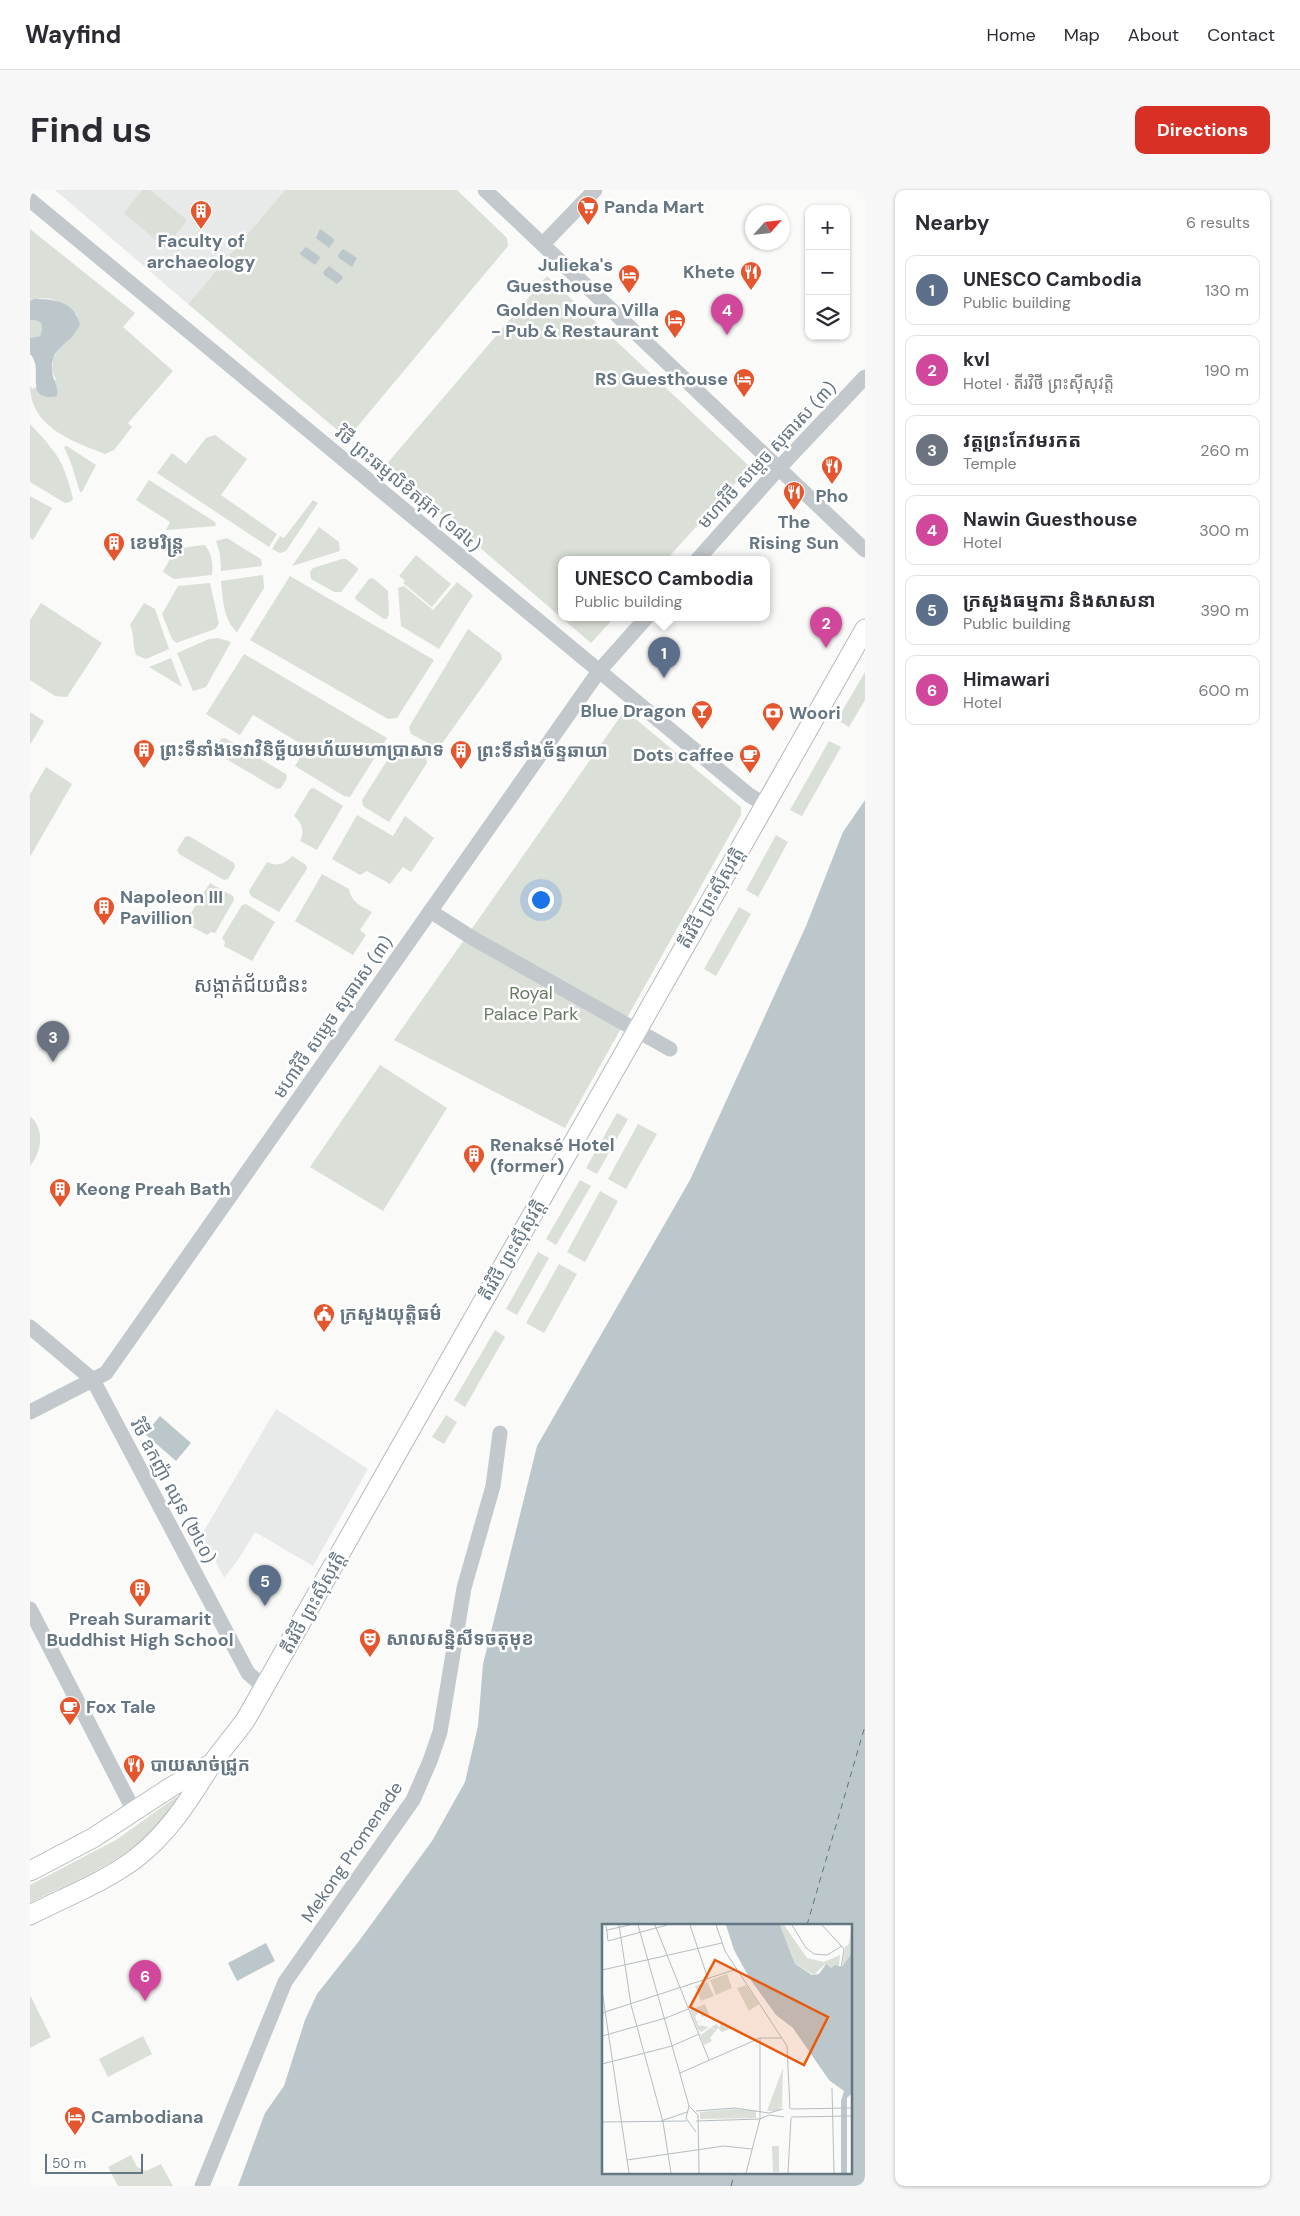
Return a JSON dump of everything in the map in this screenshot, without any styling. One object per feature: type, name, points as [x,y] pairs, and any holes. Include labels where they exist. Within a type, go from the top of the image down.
[{"type":"main road","name":"តីរវិថី ព្រះស៊ីសុវត្តិ","points":[[30,1914],[133,1860],[154,1843],[186,1806],[213,1763],[236,1733],[264,1687],[865,629]]},
{"type":"main road","name":"តីរវិថី ព្រះស៊ីសុវត្តិ","points":[[30,1870],[93,1838],[171,1787],[213,1763]]},
{"type":"main road","points":[[171,1787],[184,1789],[188,1795],[186,1806]]},
{"type":"street","points":[[485,190],[865,550]]},
{"type":"street","points":[[543,244],[595,190]]},
{"type":"street","name":"វិថី ព្រះធម្មលិខិតអ៊ុក (១៨៤)","points":[[30,200],[749,795],[764,804]]},
{"type":"street","name":"មហាវិថី សម្តេច សុធារស (៣)","points":[[701,556],[778,468],[865,377]]},
{"type":"street","name":"មហាវិថី សម្តេច សុធារស (៣)","points":[[30,1412],[106,1373],[600,671],[644,621]]},
{"type":"street","points":[[430,912],[670,1048]]},
{"type":"street","name":"វិថី ឧកញ៉ា ឈុន (២៤០)","points":[[30,1328],[94,1380],[248,1674],[264,1687]]},
{"type":"street","name":"Mekong Promenade","points":[[202,2186],[285,1982],[413,1800],[430,1761],[440,1732],[464,1588],[493,1486],[500,1433]]},
{"type":"street","points":[[30,1609],[135,1812]]},
{"type":"shaded area","points":[[55,190],[285,190],[188,304]]},
{"type":"shaded area","points":[[320,229],[334,239],[329,248],[316,238]]},
{"type":"shaded area","points":[[306,247],[320,258],[315,265],[300,253]]},
{"type":"shaded area","points":[[343,249],[357,258],[352,267],[339,258],[338,255]]},
{"type":"shaded area","points":[[329,266],[343,278],[337,284],[324,275],[323,272]]},
{"type":"shaded area","points":[[34,299],[63,303],[73,311],[80,325],[57,351],[53,359],[52,373],[57,392],[55,397],[41,395],[36,387],[35,364],[30,354],[30,338],[40,336],[42,329],[41,323],[30,320],[30,301]]},
{"type":"shaded area","points":[[865,800],[865,2186],[238,2186],[265,2113],[284,2086],[305,2020],[317,1994],[359,1941],[432,1841],[465,1782],[478,1726],[483,1664],[537,1446],[690,1180],[806,926],[843,832]]},
{"type":"shaded area","points":[[276,1409],[368,1469],[313,1566],[255,1532],[238,1560],[224,1578],[202,1534]]},
{"type":"shaded area","points":[[160,1416],[191,1443],[176,1461],[145,1434]]},
{"type":"shaded area","points":[[266,1943],[275,1961],[237,1981],[228,1963]]},
{"type":"green space","points":[[142,190],[150,190],[187,220],[165,248],[124,213]]},
{"type":"green space","points":[[285,190],[457,190],[507,238],[508,246],[352,433],[342,434],[188,304]]},
{"type":"green space","points":[[30,229],[135,313],[123,327],[173,371],[128,423],[132,427],[114,450],[105,454],[79,444],[55,430],[37,412],[32,399],[30,385],[32,389],[56,380],[52,371],[53,359],[61,345],[72,337],[77,315],[56,300],[43,298],[30,301]]},
{"type":"green space","points":[[547,276],[750,467],[670,556],[558,556],[558,615],[385,466]]},
{"type":"green space","points":[[30,320],[41,323],[40,336],[30,338]]},
{"type":"green space","points":[[30,424],[49,445],[62,465],[73,499],[70,502],[65,503],[30,482]]},
{"type":"green space","points":[[215,435],[247,459],[221,495],[277,534],[269,547],[157,473],[172,453],[186,464],[206,438]]},
{"type":"green space","points":[[67,446],[96,465],[82,492],[80,492],[64,447]]},
{"type":"green space","points":[[149,480],[215,522],[216,526],[166,530],[170,522],[136,500]]},
{"type":"green space","points":[[30,496],[52,508],[33,540],[30,538]]},
{"type":"green space","points":[[313,500],[318,503],[286,551],[280,553],[272,549],[280,536],[284,538]]},
{"type":"green space","points":[[319,527],[339,542],[340,551],[292,566]]},
{"type":"green space","points":[[227,538],[261,559],[262,566],[221,571],[220,554],[216,541]]},
{"type":"green space","points":[[205,545],[212,559],[212,575],[174,579],[163,572],[178,550]]},
{"type":"green space","points":[[416,555],[451,584],[432,607],[403,583],[405,581],[399,576]]},
{"type":"green space","points":[[346,559],[358,570],[341,592],[334,592],[311,579],[310,572],[313,568]]},
{"type":"green space","points":[[263,575],[264,588],[237,632],[226,615],[221,581]]},
{"type":"green space","points":[[290,576],[434,660],[397,718],[388,719],[250,640]]},
{"type":"green space","points":[[373,578],[388,591],[389,614],[387,619],[384,619],[356,600],[355,597],[369,579]]},
{"type":"green space","points":[[457,582],[473,595],[439,649],[401,626],[398,588],[404,586],[433,610]]},
{"type":"green space","points":[[210,583],[219,624],[215,629],[176,643],[172,639],[162,614],[178,586]]},
{"type":"green space","points":[[41,603],[102,643],[67,697],[55,696],[30,680],[30,620]]},
{"type":"green space","points":[[144,603],[155,609],[169,649],[146,659],[136,655],[130,625]]},
{"type":"green space","points":[[565,621],[611,621],[591,643]]},
{"type":"green space","points":[[468,629],[501,654],[502,659],[441,745],[432,745],[411,734],[409,727]]},
{"type":"green space","points":[[218,638],[231,642],[206,687],[193,691],[177,653],[209,639]]},
{"type":"green space","points":[[244,654],[387,738],[350,797],[344,796],[295,766],[306,747],[253,715],[240,735],[206,714]]},
{"type":"green space","points":[[171,658],[182,687],[149,667]]},
{"type":"green space","points":[[865,672],[865,700],[849,727],[837,720]]},
{"type":"green space","name":"Royal Palace Park","points":[[625,710],[741,807],[741,815],[565,1128],[394,1040]]},
{"type":"green space","points":[[30,712],[44,721],[30,745]]},
{"type":"green space","points":[[225,738],[286,774],[287,778],[281,788],[277,789],[216,753],[215,749],[221,739]]},
{"type":"green space","points":[[829,741],[841,747],[802,816],[790,810]]},
{"type":"green space","points":[[405,743],[426,755],[427,763],[389,822],[363,806],[362,800],[397,745]]},
{"type":"green space","points":[[46,767],[72,784],[30,857],[30,794]]},
{"type":"green space","points":[[314,788],[343,806],[317,850],[300,841],[302,827],[294,816],[310,789]]},
{"type":"green space","points":[[357,815],[393,836],[405,816],[434,838],[411,872],[403,867],[390,884],[367,871],[360,875],[332,859]]},
{"type":"green space","points":[[776,835],[788,842],[758,897],[746,890]]},
{"type":"green space","points":[[189,836],[234,863],[235,867],[228,879],[224,880],[179,854],[177,850],[185,837]]},
{"type":"green space","points":[[292,856],[306,865],[307,869],[279,912],[251,896],[249,891],[267,862],[281,864]]},
{"type":"green space","points":[[322,874],[349,889],[352,897],[360,906],[372,912],[360,930],[366,935],[353,955],[295,921]]},
{"type":"green space","points":[[210,883],[233,896],[234,900],[215,933],[211,932],[207,935],[189,925],[187,919]]},
{"type":"green space","points":[[246,904],[275,922],[252,961],[224,946],[225,942],[222,938],[242,905]]},
{"type":"green space","points":[[739,907],[751,914],[716,976],[704,969]]},
{"type":"green space","points":[[380,1065],[447,1108],[383,1211],[310,1167]]},
{"type":"green space","points":[[617,1113],[628,1119],[597,1174],[586,1168]]},
{"type":"green space","points":[[30,1116],[38,1127],[40,1141],[37,1154],[30,1166]]},
{"type":"green space","points":[[638,1124],[657,1134],[626,1189],[608,1179]]},
{"type":"green space","points":[[580,1180],[591,1186],[556,1245],[546,1239]]},
{"type":"green space","points":[[600,1191],[618,1201],[585,1262],[567,1252]]},
{"type":"green space","points":[[538,1252],[549,1258],[517,1315],[506,1309]]},
{"type":"green space","points":[[559,1264],[577,1274],[544,1333],[526,1323]]},
{"type":"green space","points":[[495,1330],[505,1337],[465,1407],[454,1400]]},
{"type":"green space","points":[[446,1415],[457,1422],[444,1444],[432,1437]]},
{"type":"green space","points":[[176,1797],[179,1797],[174,1807],[140,1843],[105,1866],[30,1903],[30,1885],[116,1840]]},
{"type":"green space","points":[[30,1995],[51,2037],[30,2048]]},
{"type":"green space","points":[[143,2036],[152,2054],[108,2077],[99,2059]]},
{"type":"green space","points":[[131,2155],[137,2167],[146,2171],[161,2164],[173,2186],[118,2186],[108,2167]]},
{"type":"ferry route","points":[[807,1924],[865,1726]]},
{"type":"ferry route","points":[[731,2186],[734,2174]]},
{"type":"place","name":"Panda Mart","points":[[588,226]]},
{"type":"place","name":"Faculty of archaeology","points":[[201,230]]},
{"type":"place","name":"Khete","points":[[751,291]]},
{"type":"place","name":"Julieka's Guesthouse","points":[[629,294]]},
{"type":"place","name":"Nawin Guesthouse","points":[[727,335]]},
{"type":"place","name":"Golden Noura Villa - Pub & Restaurant","points":[[675,339]]},
{"type":"place","name":"RS Guesthouse","points":[[744,398]]},
{"type":"place","name":"Pho","points":[[832,485]]},
{"type":"place","name":"The Rising Sun","points":[[794,511]]},
{"type":"place","name":"ខេមរិន្រ្ត","points":[[114,562]]},
{"type":"place","name":"kvl","points":[[826,648]]},
{"type":"place","name":"UNESCO Cambodia","points":[[664,678]]},
{"type":"place","name":"Blue Dragon","points":[[702,730]]},
{"type":"place","name":"Woori","points":[[773,732]]},
{"type":"place","name":"ព្រះទីនាំងទេវាវិនិច្ឆ័យមហ័យមហាប្រាសាទ","points":[[144,769]]},
{"type":"place","name":"ព្រះទីនាំងច័ន្ទឆាយា","points":[[461,770]]},
{"type":"place","name":"Dots caffee","points":[[750,774]]},
{"type":"place","name":"Napoleon III Pavillion","points":[[104,926]]},
{"type":"place","name":"វត្តព្រះកែវមរកត","points":[[53,1062]]},
{"type":"place","name":"Renaksé Hotel (former)","points":[[474,1174]]},
{"type":"place","name":"Keong Preah Bath","points":[[60,1208]]},
{"type":"place","name":"ក្រសួងយុត្ដិធម៌","points":[[324,1333]]},
{"type":"place","name":"ក្រសួងធម្មការ និងសាសនា","points":[[265,1606]]},
{"type":"place","name":"Preah Suramarit Buddhist High School","points":[[140,1608]]},
{"type":"place","name":"សាលសន្និសីទចតុមុខ","points":[[370,1658]]},
{"type":"place","name":"Fox Tale","points":[[70,1726]]},
{"type":"place","name":"បាយសាច់ជ្រូក","points":[[134,1784]]},
{"type":"place","name":"Himawari","points":[[145,2001]]},
{"type":"place","name":"Cambodiana","points":[[75,2136]]},
{"type":"district","name":"សង្កាត់ជ័យជំនះ","points":[[251,985]]}]
